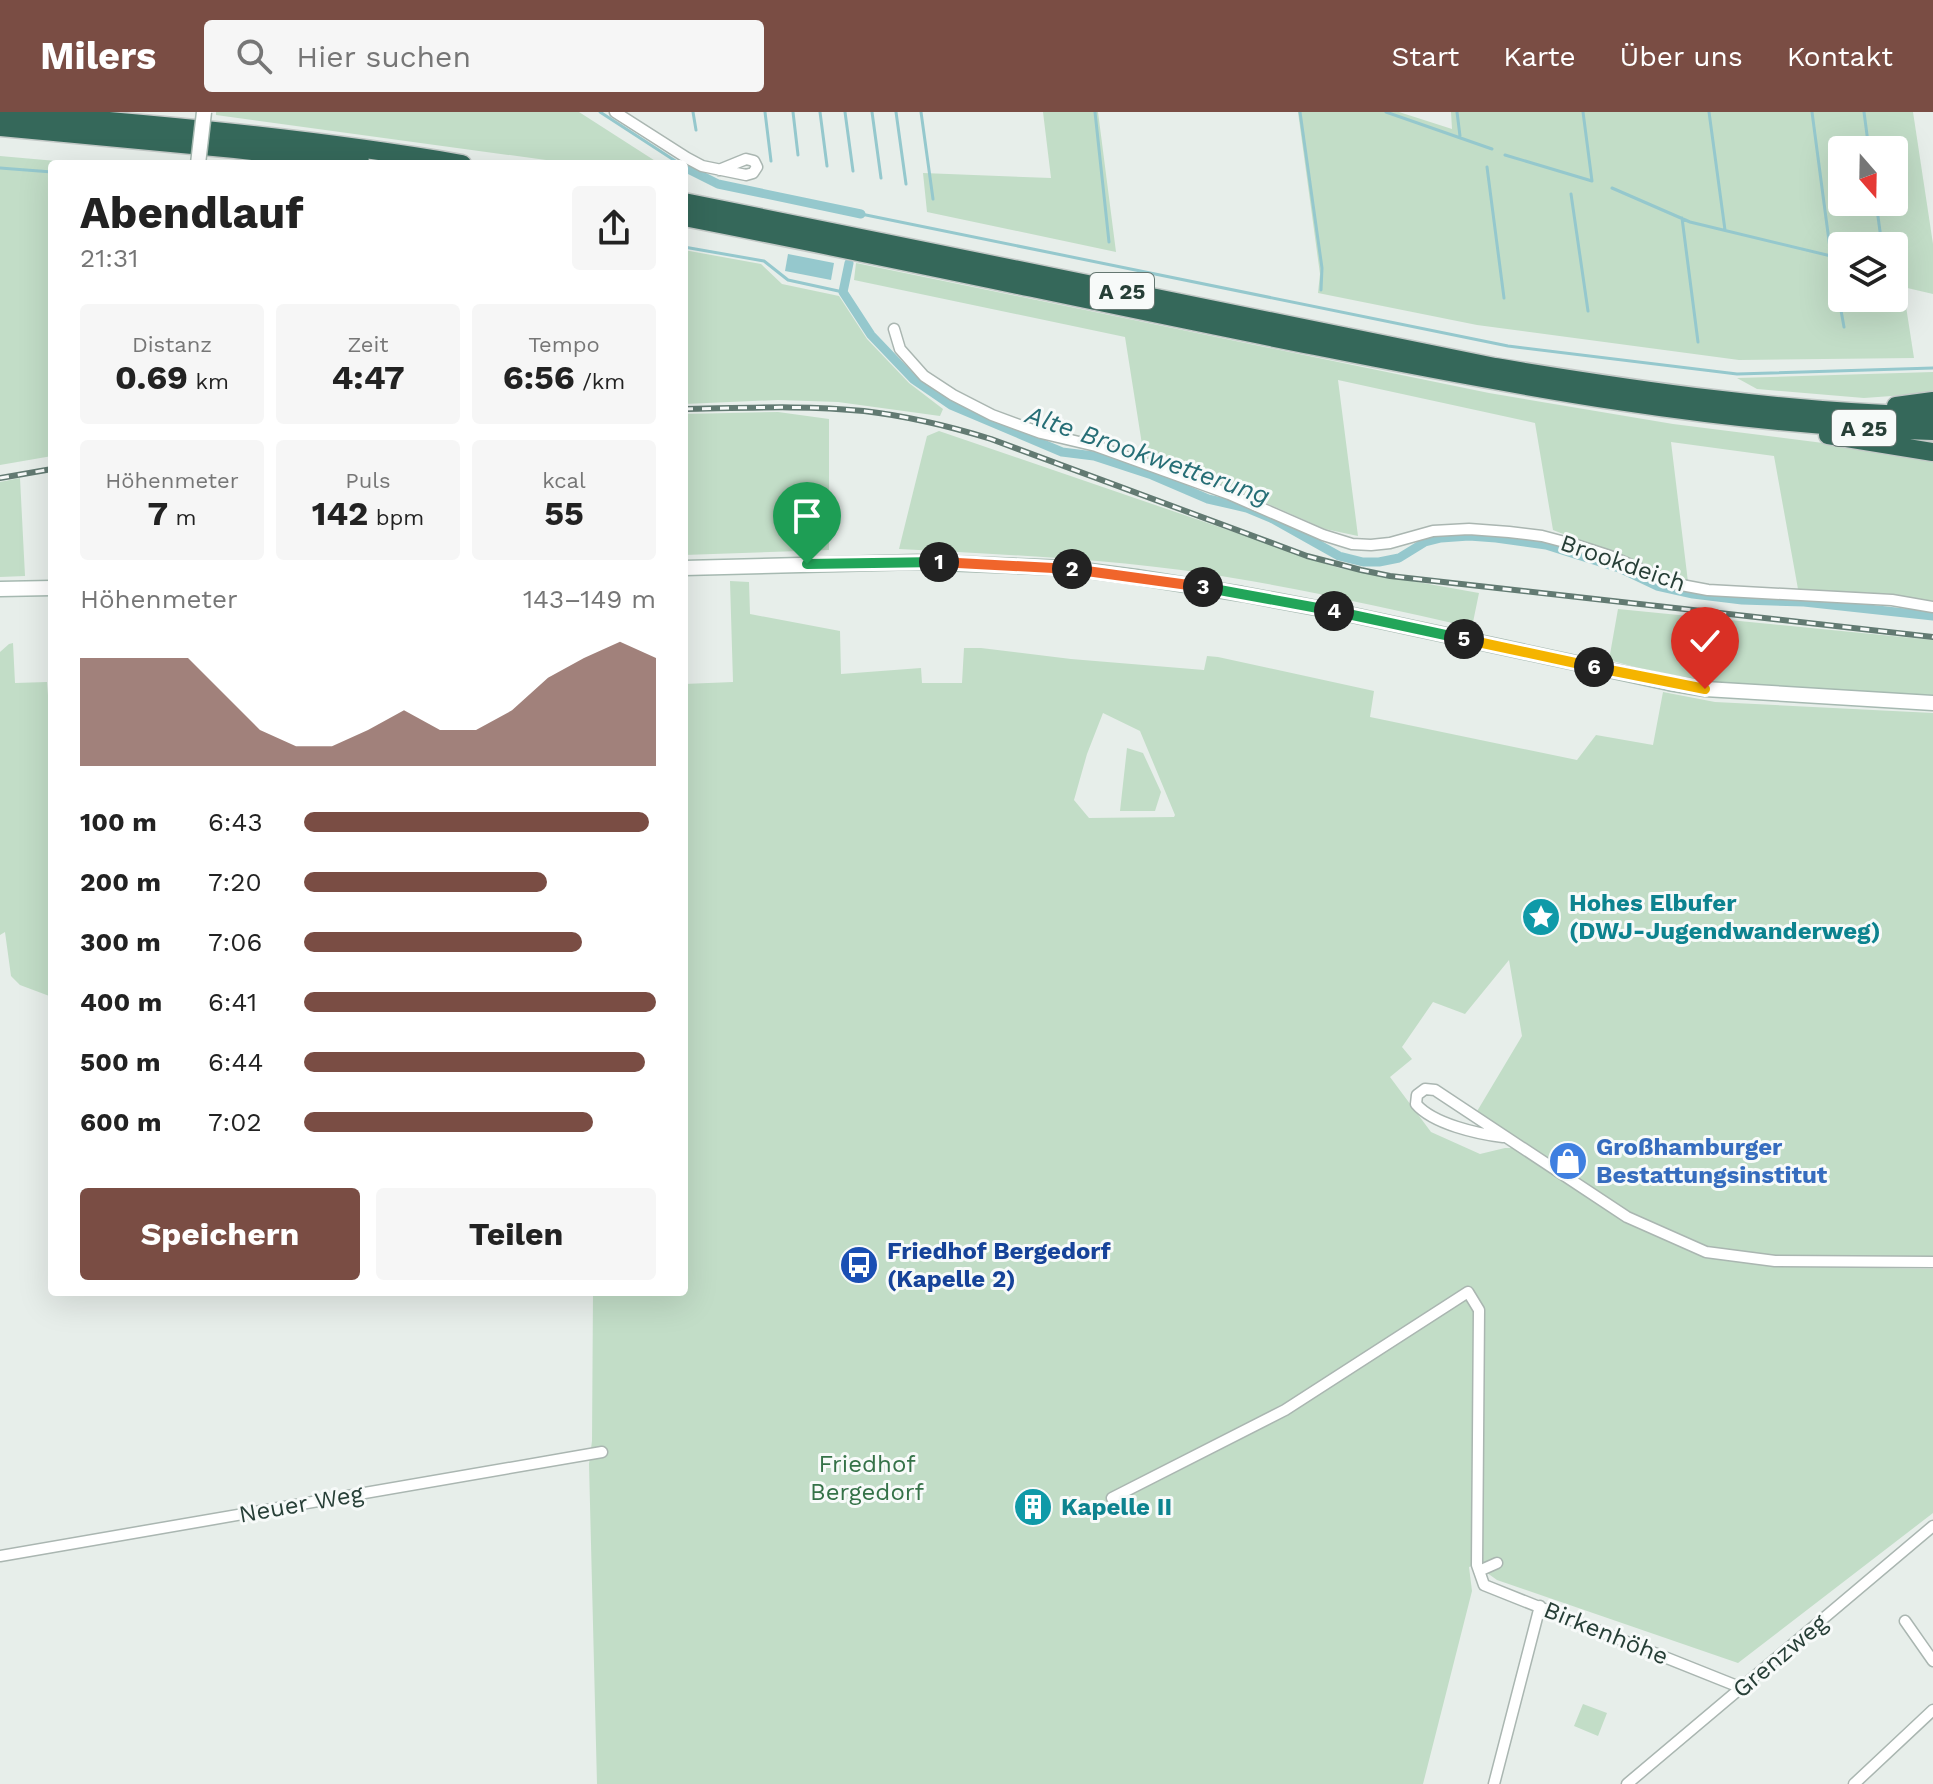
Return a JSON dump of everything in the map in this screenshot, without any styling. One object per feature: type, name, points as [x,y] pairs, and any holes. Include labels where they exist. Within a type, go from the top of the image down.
[{"type":"highway","points":[[0,112],[345,146],[436,160]]},
{"type":"highway","points":[[0,127],[328,160]]},
{"type":"highway","name":"A 25","points":[[688,203],[1495,367],[1696,397],[1842,412],[1933,416]]},
{"type":"highway","name":"A 25","points":[[688,218],[1491,381],[1626,404],[1795,423],[1933,431]]},
{"type":"highway","points":[[1842,412],[1933,401]]},
{"type":"highway","points":[[1795,423],[1823,434],[1933,452]]},
{"type":"main road","points":[[198,160],[204,112]]},
{"type":"main road","points":[[688,568],[917,562],[1067,568],[1270,599],[1693,687],[1933,703]]},
{"type":"main road","points":[[0,589],[48,588]]},
{"type":"street","points":[[615,112],[687,158],[719,170]]},
{"type":"street","name":"Brookdeich","points":[[894,329],[900,349],[924,376],[992,415],[1041,433],[1111,452],[1229,494],[1323,535],[1352,544],[1390,543],[1433,531],[1469,529],[1509,532],[1576,545],[1676,584],[1708,590],[1892,600],[1933,607]]},
{"type":"street","points":[[1503,1137],[1479,1134],[1428,1115],[1416,1104],[1417,1095],[1425,1089],[1435,1090],[1627,1217],[1706,1252],[1775,1261],[1933,1262]]},
{"type":"street","points":[[1112,1498],[1285,1410],[1468,1292],[1479,1310],[1479,1571],[1497,1563]]},
{"type":"street","name":"Neuer Weg","points":[[0,1556],[602,1452]]},
{"type":"street","name":"Grenzweg","points":[[1627,1784],[1933,1526]]},
{"type":"street","name":"Birkenhöhe","points":[[1479,1571],[1484,1585],[1742,1688]]},
{"type":"street","points":[[1494,1784],[1540,1606]]},
{"type":"street","points":[[1905,1621],[1933,1661]]},
{"type":"street","points":[[1854,1784],[1933,1710]]},
{"type":"green space","points":[[216,112],[579,112],[654,160],[546,160],[216,115]]},
{"type":"green space","points":[[1043,112],[1098,112],[1116,252],[927,212],[923,173],[1051,178]]},
{"type":"green space","points":[[1298,112],[1399,112],[1452,129],[1451,112],[1913,112],[1933,244],[1933,294],[1908,288],[1908,232],[1828,232],[1828,312],[1907,312],[1914,358],[1739,360],[1477,325],[1318,293],[1320,274]]},
{"type":"green space","points":[[0,156],[48,160],[48,457],[0,465]]},
{"type":"green space","points":[[688,251],[761,264],[782,284],[839,296],[867,339],[909,383],[943,409],[940,416],[838,402],[778,400],[688,404]]},
{"type":"green space","points":[[856,263],[1489,393],[1673,424],[1933,457],[1933,601],[1890,594],[1798,589],[1774,456],[1671,442],[1688,582],[1660,575],[1553,530],[1535,423],[1338,380],[1358,536],[1325,529],[1232,488],[1144,457],[1125,337],[854,280]]},
{"type":"green space","points":[[1933,372],[1933,393],[1864,398],[1757,389],[1737,378]]},
{"type":"green space","points":[[778,412],[829,419],[829,550],[688,555],[688,414]]},
{"type":"green space","points":[[939,431],[1339,568],[1479,593],[1472,627],[1293,589],[1150,566],[899,549],[927,436]]},
{"type":"green space","points":[[20,478],[25,576],[0,577],[0,482]]},
{"type":"green space","name":"Friedhof Bergedorf","points":[[730,581],[749,582],[750,614],[840,631],[841,674],[921,668],[922,683],[962,683],[964,648],[1204,670],[1207,656],[1218,657],[1374,691],[1370,717],[1577,760],[1596,735],[1653,745],[1663,692],[1715,702],[1933,713],[1933,1258],[1775,1256],[1707,1247],[1626,1212],[1476,1113],[1522,1036],[1509,960],[1465,1014],[1433,1002],[1402,1047],[1412,1059],[1390,1077],[1431,1132],[1480,1154],[1514,1148],[1621,1220],[1706,1258],[1772,1266],[1933,1269],[1933,1513],[1738,1663],[1497,1580],[1483,1570],[1481,1563],[1469,1567],[1472,1591],[1423,1784],[597,1784],[589,1464],[592,1441],[593,1296],[688,1296],[688,684],[733,682]],"holes":[[[1103,713],[1140,731],[1175,815],[1089,818],[1074,800]]]},
{"type":"green space","points":[[1618,609],[1933,640],[1933,695],[1705,683],[1609,660]]},
{"type":"green space","points":[[13,643],[15,683],[47,682],[48,996],[20,985],[11,976],[5,932],[0,935],[0,652]]},
{"type":"green space","points":[[1127,748],[1143,753],[1161,792],[1155,811],[1120,811]]},
{"type":"green space","points":[[1583,1704],[1607,1713],[1598,1736],[1574,1726]]},
{"type":"water","points":[[788,254],[834,263],[831,280],[785,271]]},
{"type":"waterway","points":[[600,112],[674,160]]},
{"type":"waterway","points":[[693,112],[696,130]]},
{"type":"waterway","points":[[765,112],[771,161]]},
{"type":"waterway","points":[[793,112],[798,155]]},
{"type":"waterway","points":[[820,112],[827,166]]},
{"type":"waterway","points":[[845,112],[853,171]]},
{"type":"waterway","points":[[872,112],[881,178]]},
{"type":"waterway","points":[[896,112],[906,184]]},
{"type":"waterway","points":[[921,112],[933,199]]},
{"type":"waterway","points":[[1095,112],[1109,242]]},
{"type":"waterway","points":[[1300,112],[1322,268],[1321,290]]},
{"type":"waterway","points":[[1386,112],[1492,149]]},
{"type":"waterway","points":[[1457,112],[1460,136]]},
{"type":"waterway","points":[[1505,155],[1592,181],[1583,112]]},
{"type":"waterway","points":[[1709,112],[1725,230]]},
{"type":"waterway","points":[[1612,188],[1690,222],[1831,256],[1812,112]]},
{"type":"waterway","points":[[1864,112],[1867,136]]},
{"type":"waterway","points":[[1487,167],[1504,298]]},
{"type":"waterway","points":[[0,168],[48,172]]},
{"type":"waterway","points":[[688,169],[718,184],[861,214]]},
{"type":"waterway","points":[[1571,194],[1588,311]]},
{"type":"waterway","points":[[861,214],[1508,346],[1737,374],[1933,368]]},
{"type":"waterway","points":[[1878,216],[1880,232]]},
{"type":"waterway","points":[[1682,218],[1698,342]]},
{"type":"waterway","points":[[688,248],[764,261],[788,280],[843,292]]},
{"type":"waterway","name":"Alte Brookwetterung","points":[[849,263],[843,292],[871,335],[913,379],[951,405],[1062,452],[1094,456],[1152,475],[1208,499],[1247,508],[1339,556],[1379,562],[1399,558],[1425,542],[1441,538],[1496,538],[1546,545],[1619,568],[1657,586],[1693,594],[1933,616]]},
{"type":"waterway","points":[[1841,312],[1844,327]]},
{"type":"railway","points":[[688,409],[842,409],[928,422],[991,439],[1307,556],[1390,576],[1933,637]]},
{"type":"railway","points":[[0,478],[48,470]]},
{"type":"place","name":"Hohes Elbufer (DWJ-Jugendwanderweg)","points":[[1541,917]]},
{"type":"place","name":"Großhamburger Bestattungsinstitut","points":[[1568,1161]]},
{"type":"place","name":"Friedhof Bergedorf (Kapelle 2)","points":[[859,1265]]},
{"type":"place","name":"Kapelle II","points":[[1033,1507]]},
{"type":"route","points":[[807,564],[974,563],[1067,568],[1136,577],[1343,613],[1705,689]]}]
